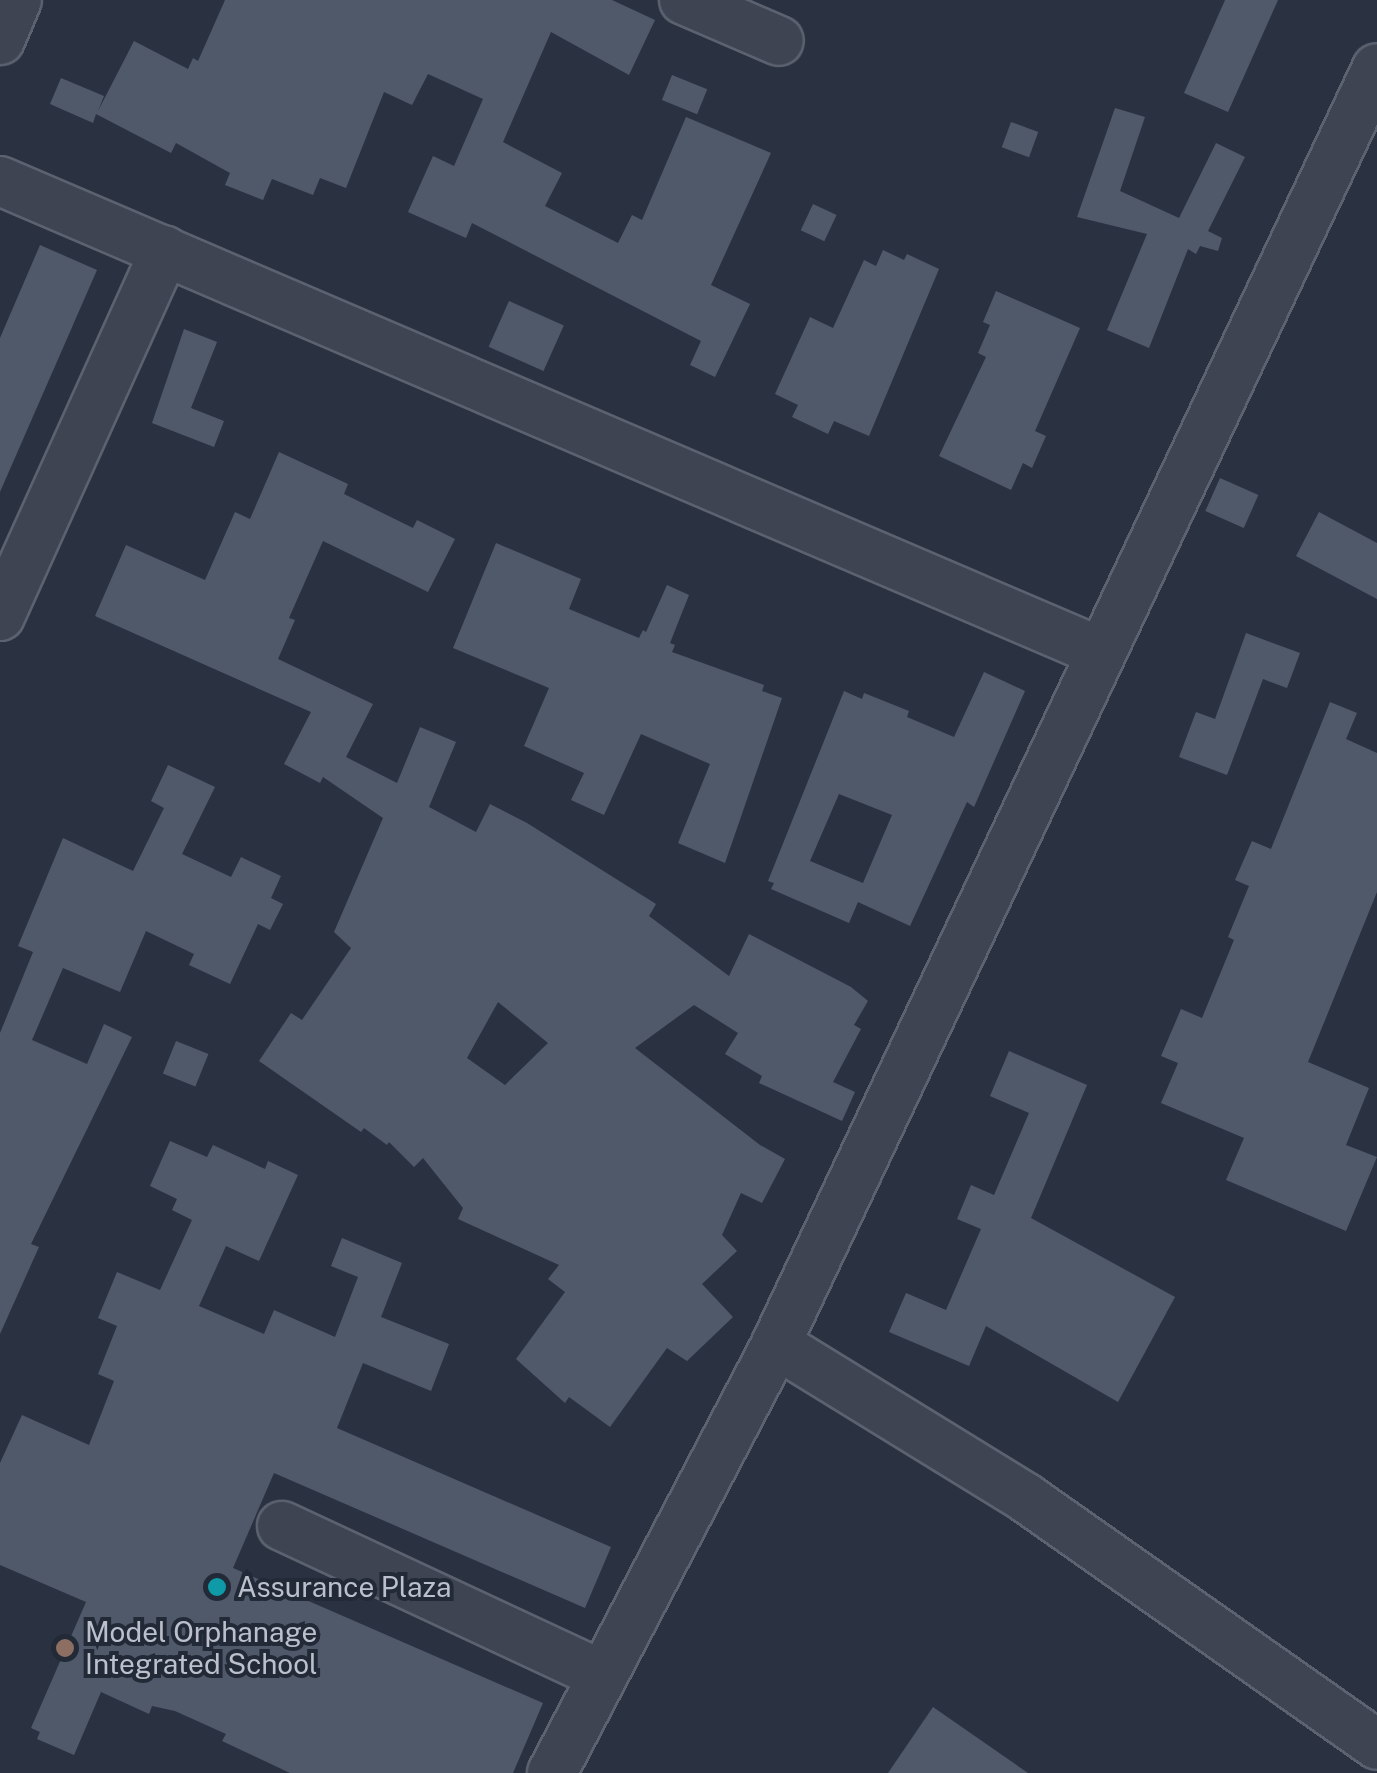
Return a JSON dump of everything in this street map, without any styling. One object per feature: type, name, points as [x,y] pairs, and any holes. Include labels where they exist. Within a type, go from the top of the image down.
[{"type":"street","points":[[0,40],[18,0]]},
{"type":"street","points":[[684,0],[779,42]]},
{"type":"street","points":[[552,1773],[776,1344],[1377,68]]},
{"type":"street","points":[[0,180],[1100,652]]},
{"type":"street","points":[[0,616],[165,250]]},
{"type":"street","points":[[776,1344],[1026,1498],[1377,1745]]},
{"type":"street","points":[[282,1526],[602,1675]]},
{"type":"building","points":[[225,0],[612,0],[655,20],[629,75],[551,32],[503,142],[562,173],[545,206],[618,243],[632,215],[642,220],[686,117],[771,153],[711,285],[750,304],[715,377],[690,365],[701,341],[472,223],[466,238],[408,212],[433,156],[454,166],[483,99],[428,74],[412,105],[384,92],[346,188],[320,178],[313,195],[272,179],[263,200],[225,185],[230,173],[176,143],[171,153],[96,114],[93,123],[50,104],[61,78],[104,96],[98,111],[134,41],[188,69],[193,58],[198,61]]},
{"type":"building","points":[[1225,0],[1278,0],[1228,112],[1184,93]]},
{"type":"building","points":[[672,75],[707,89],[697,114],[662,100]]},
{"type":"building","points":[[1115,108],[1145,117],[1120,191],[1179,218],[1216,143],[1245,157],[1208,231],[1222,238],[1218,251],[1200,246],[1196,254],[1188,249],[1149,348],[1107,330],[1147,234],[1077,217]]},
{"type":"building","points":[[1011,122],[1038,132],[1029,157],[1002,147]]},
{"type":"building","points":[[813,204],[837,215],[824,241],[801,230]]},
{"type":"building","points":[[40,245],[97,270],[0,492],[0,338]]},
{"type":"building","points":[[883,250],[904,260],[907,254],[939,269],[869,436],[834,421],[828,434],[792,417],[798,405],[775,394],[810,317],[833,328],[864,260],[876,266]]},
{"type":"building","points":[[996,291],[1080,328],[1035,431],[1046,436],[1032,468],[1023,463],[1011,490],[939,456],[986,357],[978,353],[990,325],[983,322]]},
{"type":"building","points":[[509,301],[564,325],[543,371],[489,347]]},
{"type":"building","points":[[184,329],[217,342],[191,408],[224,421],[214,447],[152,423]]},
{"type":"building","points":[[279,452],[348,484],[344,494],[413,528],[417,520],[455,539],[428,592],[323,541],[289,618],[295,620],[278,659],[373,704],[346,757],[397,783],[420,727],[456,742],[429,807],[476,832],[490,804],[527,823],[656,904],[649,916],[729,976],[749,934],[851,987],[868,1001],[854,1025],[861,1029],[833,1082],[855,1092],[842,1121],[759,1083],[762,1076],[725,1054],[738,1033],[694,1005],[635,1048],[760,1145],[785,1159],[762,1203],[741,1193],[722,1235],[737,1251],[702,1284],[733,1317],[687,1361],[667,1348],[610,1427],[569,1397],[565,1403],[516,1359],[565,1292],[548,1279],[559,1265],[458,1219],[463,1208],[423,1158],[414,1167],[389,1142],[387,1145],[364,1128],[361,1132],[259,1061],[291,1013],[302,1020],[351,948],[334,932],[383,818],[323,777],[320,783],[284,764],[311,712],[95,616],[126,545],[205,580],[235,512],[250,519]],"holes":[[[498,1002],[548,1043],[505,1085],[467,1058]]]},
{"type":"building","points":[[1220,478],[1258,495],[1244,528],[1205,511]]},
{"type":"building","points":[[1319,512],[1377,543],[1377,599],[1296,556]]},
{"type":"building","points":[[496,543],[581,579],[569,609],[639,638],[643,630],[646,632],[667,585],[689,595],[670,643],[675,645],[672,652],[764,685],[762,691],[782,698],[725,863],[678,843],[710,764],[641,734],[604,815],[571,800],[584,773],[524,746],[549,688],[453,648]]},
{"type":"building","points":[[1246,633],[1300,653],[1287,688],[1263,679],[1227,775],[1179,757],[1196,712],[1215,719]]},
{"type":"building","points":[[984,672],[1025,691],[974,807],[967,802],[910,926],[858,902],[849,923],[771,889],[774,883],[768,881],[844,691],[862,699],[864,693],[909,711],[907,717],[954,737]],"holes":[[[839,794],[892,815],[863,883],[810,861]]]},
{"type":"building","points":[[1330,702],[1357,713],[1346,739],[1377,753],[1377,892],[1308,1062],[1369,1088],[1346,1145],[1377,1157],[1346,1231],[1226,1180],[1244,1138],[1161,1103],[1178,1063],[1161,1056],[1181,1009],[1202,1018],[1234,940],[1228,937],[1249,886],[1235,880],[1252,841],[1271,849]]},
{"type":"building","points":[[168,765],[215,787],[182,854],[231,877],[241,857],[281,876],[271,898],[283,904],[270,930],[258,924],[230,984],[189,965],[194,954],[146,931],[120,992],[63,968],[32,1040],[87,1064],[104,1024],[132,1037],[31,1244],[39,1247],[0,1334],[0,1033],[33,952],[18,946],[63,838],[133,871],[164,808],[151,801]]},
{"type":"building","points":[[176,1041],[208,1054],[195,1087],[163,1073]]},
{"type":"building","points":[[1009,1051],[1087,1085],[1031,1218],[1175,1297],[1118,1402],[986,1326],[969,1366],[889,1332],[906,1293],[946,1310],[981,1229],[957,1219],[971,1185],[994,1195],[1029,1113],[990,1096]]},
{"type":"building","points":[[170,1141],[207,1157],[213,1145],[265,1169],[268,1161],[298,1175],[259,1261],[226,1246],[199,1306],[264,1334],[274,1310],[335,1337],[358,1277],[331,1266],[342,1238],[402,1263],[381,1317],[449,1344],[431,1391],[363,1363],[337,1428],[611,1547],[585,1608],[274,1473],[233,1568],[543,1703],[513,1773],[290,1773],[222,1741],[226,1734],[175,1711],[152,1706],[149,1714],[101,1692],[74,1755],[37,1739],[40,1732],[31,1728],[86,1602],[0,1565],[0,1463],[22,1415],[89,1445],[114,1381],[98,1374],[117,1326],[98,1318],[117,1272],[160,1290],[192,1220],[172,1210],[177,1199],[150,1186]]},
{"type":"building","points":[[933,1707],[1028,1773],[888,1773]]},
{"type":"place","name":"Assurance Plaza","points":[[217,1587]]},
{"type":"place","name":"Model Orphanage Integrated School","points":[[65,1648]]}]
